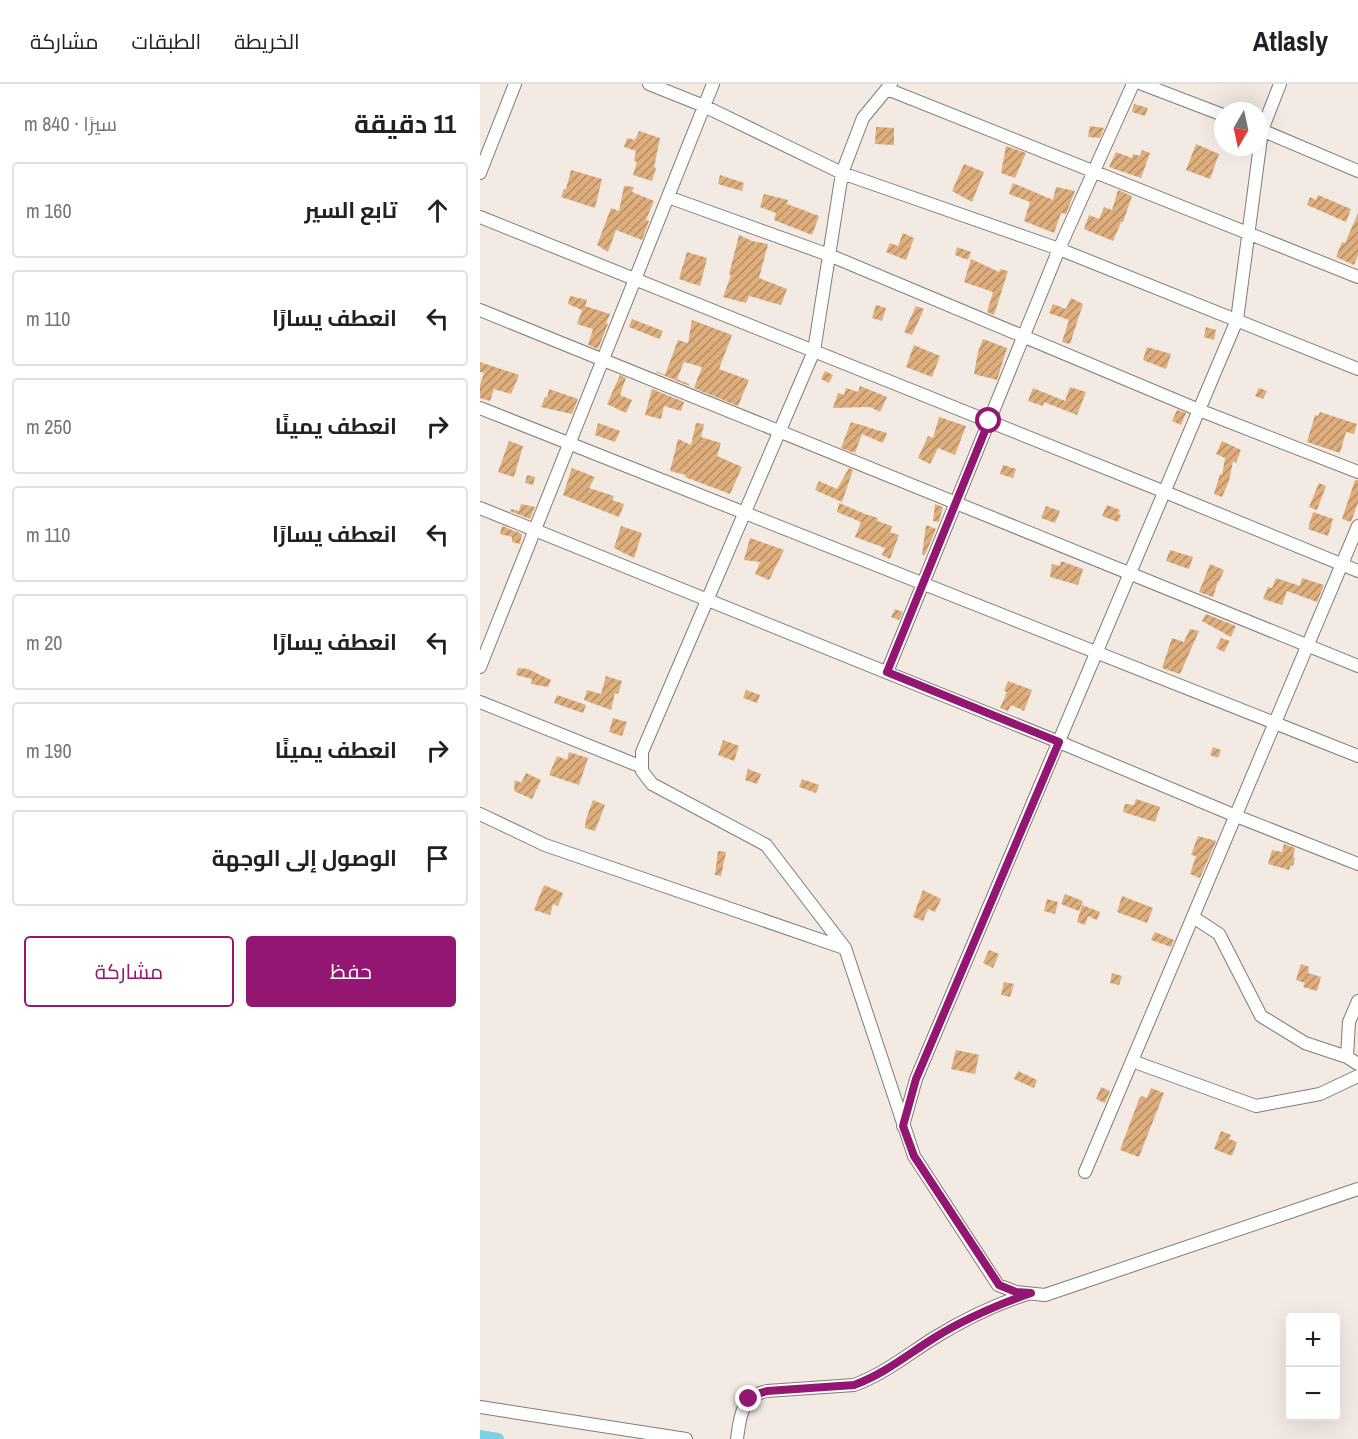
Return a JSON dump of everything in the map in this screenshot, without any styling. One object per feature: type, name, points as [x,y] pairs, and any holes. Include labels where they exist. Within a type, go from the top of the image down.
[{"type":"street","points":[[480,173],[514,84]]},
{"type":"street","points":[[649,84],[704,106],[842,173],[1059,249],[1358,369]]},
{"type":"street","points":[[480,667],[713,84]]},
{"type":"street","points":[[887,672],[1059,249],[1132,84]]},
{"type":"street","points":[[1142,84],[1214,112]]},
{"type":"street","points":[[1268,112],[1280,84]]},
{"type":"street","points":[[1358,277],[1094,172],[889,86],[863,118],[842,173],[813,351],[642,752],[642,771],[652,784],[766,845],[845,948],[914,1156],[999,1285],[1016,1292],[1045,1295],[1358,1189]]},
{"type":"street","points":[[1268,133],[1358,171]]},
{"type":"street","points":[[903,1126],[916,1079],[1237,320],[1257,156]]},
{"type":"street","points":[[668,197],[829,255],[1199,410],[1358,472]]},
{"type":"street","points":[[480,217],[1358,571]]},
{"type":"street","points":[[480,310],[1358,666]]},
{"type":"street","points":[[480,408],[1358,756]]},
{"type":"street","points":[[480,508],[1358,864]]},
{"type":"street","points":[[1085,1172],[1358,526]]},
{"type":"street","points":[[480,702],[642,767]]},
{"type":"street","points":[[480,814],[545,845],[845,948]]},
{"type":"street","points":[[1193,917],[1219,934],[1261,1016],[1305,1042],[1353,1060],[1349,1022],[1358,1001]]},
{"type":"street","points":[[1132,1061],[1256,1106],[1320,1094],[1358,1076]]},
{"type":"street","points":[[737,1439],[741,1411],[754,1395],[767,1391],[854,1385],[891,1368],[970,1317],[1031,1293]]},
{"type":"street","points":[[480,1407],[686,1439]]},
{"type":"building","points":[[1134,104],[1148,108],[1145,116],[1132,112]]},
{"type":"building","points":[[1090,126],[1104,128],[1100,138],[1088,137]]},
{"type":"building","points":[[876,127],[894,128],[894,145],[875,144]]},
{"type":"building","points":[[639,131],[660,138],[652,181],[633,175],[637,162],[634,161],[636,151],[624,147],[627,138],[635,140]]},
{"type":"building","points":[[1196,144],[1214,152],[1214,156],[1218,156],[1210,179],[1186,170]]},
{"type":"building","points":[[1006,146],[1026,153],[1015,178],[1001,173]]},
{"type":"building","points":[[1142,150],[1150,153],[1141,178],[1109,167],[1116,152],[1132,158],[1133,154],[1140,156]]},
{"type":"building","points":[[964,164],[984,172],[972,202],[952,191]]},
{"type":"building","points":[[571,170],[602,179],[595,208],[561,197],[566,189]]},
{"type":"building","points":[[720,175],[744,183],[742,191],[718,184]]},
{"type":"building","points":[[1013,183],[1053,200],[1056,187],[1075,191],[1066,214],[1061,213],[1054,233],[1024,221],[1030,202],[1009,194]]},
{"type":"building","points":[[624,186],[634,187],[632,192],[654,201],[646,220],[649,221],[642,240],[616,230],[608,252],[597,245],[611,208],[619,211]]},
{"type":"building","points":[[1118,190],[1132,196],[1123,222],[1113,241],[1084,229],[1089,215],[1099,219],[1104,207],[1112,210]]},
{"type":"building","points":[[764,194],[788,200],[787,204],[819,216],[812,235],[774,220],[776,213],[760,207]]},
{"type":"building","points":[[1318,195],[1351,209],[1346,222],[1307,205],[1310,197],[1316,200]]},
{"type":"building","points":[[1358,213],[1358,255],[1354,265],[1336,257]]},
{"type":"building","points":[[903,233],[914,238],[906,260],[886,252],[890,243],[898,246]]},
{"type":"building","points":[[739,235],[752,241],[768,244],[759,278],[787,289],[781,305],[749,296],[746,303],[723,297],[731,275],[729,274]]},
{"type":"building","points":[[957,247],[971,252],[968,260],[955,255]]},
{"type":"building","points":[[687,252],[707,258],[700,286],[679,279]]},
{"type":"building","points":[[971,259],[999,272],[1000,269],[1008,271],[994,315],[987,312],[993,292],[964,282]]},
{"type":"building","points":[[570,296],[587,300],[585,306],[610,314],[598,349],[588,345],[593,329],[577,324],[582,310],[568,304]]},
{"type":"building","points":[[1071,298],[1083,304],[1070,344],[1062,342],[1069,320],[1049,313],[1053,304],[1066,309]]},
{"type":"building","points":[[876,305],[886,308],[882,321],[872,318]]},
{"type":"building","points":[[916,306],[924,309],[912,335],[904,332]]},
{"type":"building","points":[[632,319],[663,331],[659,339],[629,327]]},
{"type":"building","points":[[692,320],[732,335],[719,369],[749,380],[738,406],[694,388],[702,367],[684,362],[677,379],[689,386],[656,372],[665,375],[678,340],[688,343]]},
{"type":"building","points":[[1206,327],[1216,330],[1214,340],[1204,337]]},
{"type":"building","points":[[983,339],[1007,348],[997,380],[974,374]]},
{"type":"building","points":[[914,345],[940,356],[932,377],[906,367]]},
{"type":"building","points":[[1147,347],[1171,354],[1166,369],[1143,360]]},
{"type":"building","points":[[480,362],[519,375],[511,394],[494,389],[490,401],[480,398],[480,385],[484,373],[480,372]]},
{"type":"building","points":[[825,371],[833,375],[829,383],[821,379]]},
{"type":"building","points":[[620,375],[626,378],[620,395],[632,400],[626,413],[607,404]]},
{"type":"building","points":[[860,386],[887,397],[880,412],[870,407],[833,408],[838,393],[844,395],[846,388],[858,392]]},
{"type":"building","points":[[1070,387],[1086,392],[1077,415],[1044,402],[1043,406],[1028,401],[1033,388],[1065,401]]},
{"type":"building","points":[[1259,388],[1267,391],[1263,399],[1255,396]]},
{"type":"building","points":[[549,389],[578,399],[572,414],[541,407],[545,397],[547,398]]},
{"type":"building","points":[[652,389],[684,402],[681,411],[664,406],[661,419],[645,415]]},
{"type":"building","points":[[1177,410],[1186,413],[1181,425],[1172,421]]},
{"type":"building","points":[[1320,412],[1357,424],[1354,434],[1346,432],[1340,453],[1307,442],[1315,415],[1318,416]]},
{"type":"building","points":[[939,417],[966,426],[955,455],[938,448],[930,464],[918,458],[928,436],[933,438]]},
{"type":"building","points":[[851,422],[887,433],[883,443],[862,434],[855,453],[841,448]]},
{"type":"building","points":[[598,423],[620,431],[615,442],[595,435]]},
{"type":"building","points":[[696,423],[704,424],[701,437],[721,443],[717,456],[742,467],[730,494],[685,477],[686,475],[670,471],[678,439],[691,445]]},
{"type":"building","points":[[509,441],[523,446],[514,477],[498,472]]},
{"type":"building","points":[[1222,441],[1241,450],[1236,463],[1233,461],[1229,481],[1222,497],[1214,494],[1220,474],[1222,475],[1225,458],[1216,454]]},
{"type":"building","points":[[1003,465],[1016,469],[1013,478],[1000,474]]},
{"type":"building","points":[[572,468],[595,477],[589,488],[614,496],[612,500],[624,504],[619,517],[563,495]]},
{"type":"building","points":[[849,468],[853,470],[842,502],[815,490],[819,481],[837,489]]},
{"type":"building","points":[[527,475],[535,477],[533,485],[525,483]]},
{"type":"building","points":[[1355,480],[1358,480],[1358,503],[1351,522],[1342,519]]},
{"type":"building","points":[[1319,483],[1326,486],[1317,510],[1309,507]]},
{"type":"building","points":[[839,503],[892,526],[890,532],[899,535],[890,559],[882,555],[885,548],[855,537],[861,522],[837,512]]},
{"type":"building","points":[[521,504],[535,507],[530,519],[510,511],[511,509],[519,511]]},
{"type":"building","points":[[935,504],[943,507],[939,522],[933,521]]},
{"type":"building","points":[[1107,505],[1120,510],[1118,514],[1121,515],[1118,522],[1102,516]]},
{"type":"building","points":[[1046,506],[1060,511],[1055,523],[1041,518]]},
{"type":"building","points":[[1313,512],[1333,519],[1328,536],[1308,529]]},
{"type":"building","points":[[926,525],[936,529],[925,555],[922,555]]},
{"type":"building","points":[[502,526],[522,534],[520,544],[512,542],[512,537],[500,534]]},
{"type":"building","points":[[621,526],[642,533],[634,558],[614,548]]},
{"type":"building","points":[[750,538],[784,550],[769,580],[755,574],[760,562],[744,560]]},
{"type":"building","points":[[1170,550],[1193,557],[1189,569],[1166,561]]},
{"type":"building","points":[[1061,561],[1083,569],[1078,585],[1050,577],[1052,564],[1060,566]]},
{"type":"building","points":[[1210,564],[1224,570],[1213,597],[1199,592]]},
{"type":"building","points":[[1276,578],[1300,586],[1302,578],[1324,585],[1317,602],[1287,591],[1282,605],[1263,599],[1268,587],[1272,588]]},
{"type":"building","points":[[895,609],[903,612],[899,620],[891,617]]},
{"type":"building","points":[[1206,614],[1236,626],[1231,637],[1202,621]]},
{"type":"building","points":[[1190,629],[1199,631],[1180,674],[1162,668],[1172,638],[1184,642]]},
{"type":"building","points":[[1221,638],[1230,641],[1224,652],[1216,648]]},
{"type":"building","points":[[518,668],[528,669],[551,680],[548,687],[531,684],[532,679],[516,675]]},
{"type":"building","points":[[606,676],[622,681],[618,694],[615,693],[611,710],[584,700],[587,690],[601,694]]},
{"type":"building","points":[[1008,681],[1032,690],[1024,711],[1011,705],[1008,711],[1000,708],[1007,692],[1004,691]]},
{"type":"building","points":[[746,690],[760,695],[757,703],[743,698]]},
{"type":"building","points":[[557,695],[586,705],[583,713],[554,703]]},
{"type":"building","points":[[613,718],[627,722],[622,736],[609,732]]},
{"type":"building","points":[[723,740],[739,746],[734,761],[718,755]]},
{"type":"building","points":[[1213,747],[1221,750],[1218,758],[1210,755]]},
{"type":"building","points":[[569,752],[588,758],[579,785],[549,775],[557,756],[567,760]]},
{"type":"building","points":[[748,769],[761,774],[757,784],[745,780]]},
{"type":"building","points":[[526,773],[541,780],[532,799],[514,791],[515,780],[521,783]]},
{"type":"building","points":[[802,779],[819,785],[816,793],[799,787]]},
{"type":"building","points":[[1136,799],[1160,807],[1155,822],[1123,812],[1125,804],[1134,805]]},
{"type":"building","points":[[593,800],[605,805],[595,831],[585,828]]},
{"type":"building","points":[[1198,836],[1216,841],[1200,878],[1190,874],[1196,856],[1191,855]]},
{"type":"building","points":[[1284,844],[1295,848],[1293,866],[1291,865],[1289,870],[1268,864],[1272,850],[1282,852]]},
{"type":"building","points":[[718,851],[726,852],[721,876],[715,875]]},
{"type":"building","points":[[544,885],[563,893],[558,906],[553,904],[550,915],[534,910]]},
{"type":"building","points":[[923,890],[941,899],[935,912],[928,909],[923,921],[913,917]]},
{"type":"building","points":[[1065,894],[1083,901],[1079,911],[1061,904]]},
{"type":"building","points":[[1122,896],[1153,908],[1147,923],[1117,912]]},
{"type":"building","points":[[1047,899],[1058,902],[1055,914],[1044,911]]},
{"type":"building","points":[[1082,905],[1100,912],[1097,920],[1088,916],[1085,925],[1077,922]]},
{"type":"building","points":[[1155,932],[1174,940],[1171,947],[1151,940]]},
{"type":"building","points":[[989,950],[999,954],[993,968],[983,963]]},
{"type":"building","points":[[1301,964],[1309,967],[1308,973],[1321,977],[1317,991],[1303,987],[1305,983],[1296,980]]},
{"type":"building","points":[[1112,973],[1122,976],[1119,985],[1110,983]]},
{"type":"building","points":[[1004,982],[1014,984],[1010,997],[1001,995]]},
{"type":"building","points":[[956,1050],[979,1055],[975,1074],[951,1069]]},
{"type":"building","points":[[1018,1071],[1037,1080],[1034,1088],[1014,1079]]},
{"type":"building","points":[[1101,1087],[1110,1091],[1105,1103],[1096,1099]]},
{"type":"building","points":[[1151,1088],[1164,1093],[1139,1157],[1120,1150],[1139,1099],[1142,1096],[1147,1098]]},
{"type":"building","points":[[1221,1131],[1231,1135],[1229,1139],[1237,1142],[1232,1156],[1214,1149]]},
{"type":"waterway","points":[[480,1436],[498,1439]]},
{"type":"route","points":[[749,1399],[760,1392],[767,1391],[854,1385],[903,1361],[933,1339],[970,1317],[1031,1293],[1016,1292],[999,1285],[914,1156],[903,1126],[916,1079],[1059,742],[887,672],[989,421]]}]
